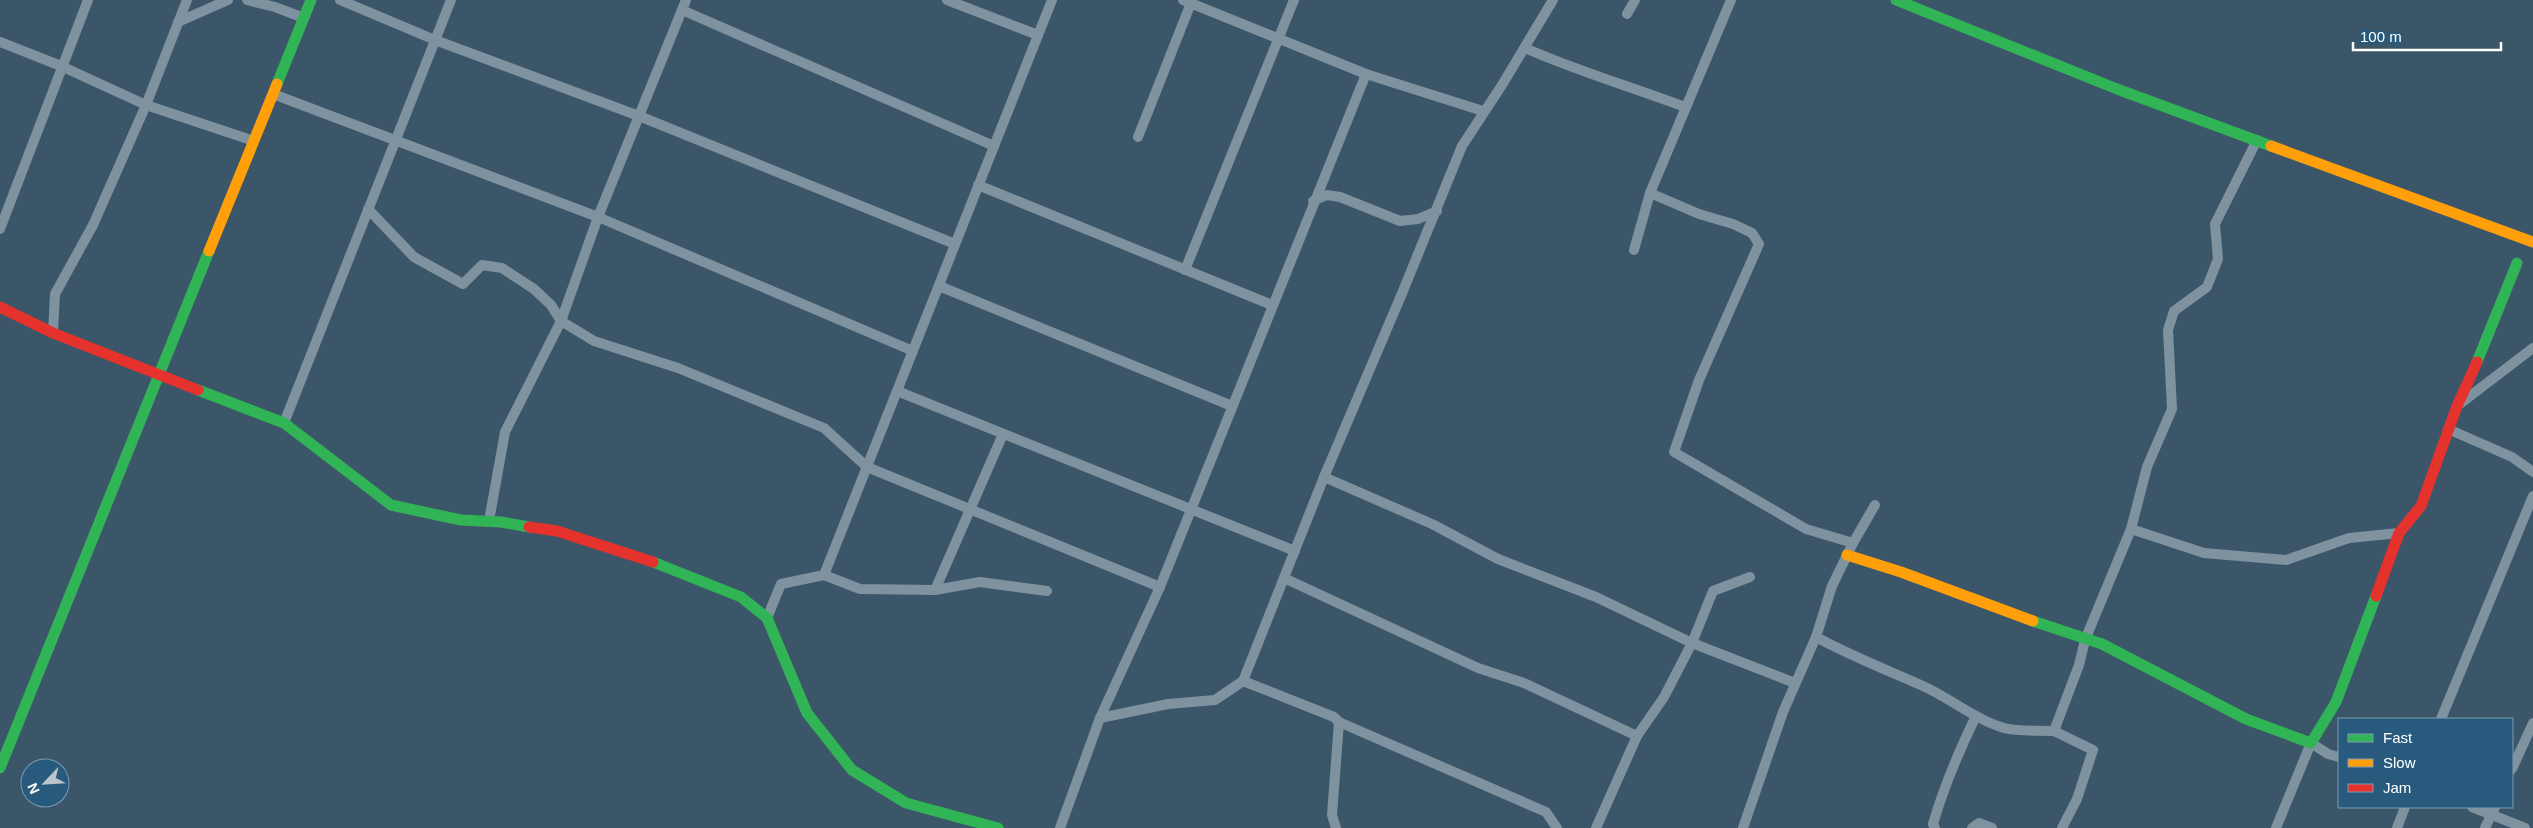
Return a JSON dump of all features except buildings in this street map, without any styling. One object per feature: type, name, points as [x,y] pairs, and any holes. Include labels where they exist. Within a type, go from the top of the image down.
[{"type":"street","points":[[0,229],[61,66],[88,0]]},
{"type":"street","points":[[53,333],[55,294],[92,225],[146,105],[187,0]]},
{"type":"street","points":[[178,22],[228,0]]},
{"type":"street","points":[[247,0],[273,3],[304,18]]},
{"type":"street","points":[[0,768],[311,0]]},
{"type":"street","points":[[340,0],[435,40],[639,116],[955,244]]},
{"type":"street","points":[[284,423],[451,0]]},
{"type":"street","points":[[489,521],[505,432],[561,320],[598,217],[686,0]]},
{"type":"street","points":[[947,0],[1038,35]]},
{"type":"street","points":[[824,576],[1052,0]]},
{"type":"street","points":[[1185,270],[1294,0]]},
{"type":"street","points":[[1100,718],[1168,704],[1215,700],[1243,680],[1324,476],[1462,146],[1482,111],[1525,48],[1553,0]]},
{"type":"street","points":[[1627,14],[1636,0]]},
{"type":"street","points":[[1634,250],[1650,193],[1731,0]]},
{"type":"street","points":[[1896,0],[2117,89],[2533,242]]},
{"type":"street","points":[[1138,137],[1187,2],[1366,74],[1482,111]]},
{"type":"street","points":[[682,10],[994,146]]},
{"type":"street","points":[[0,42],[61,66],[146,105],[254,141]]},
{"type":"street","points":[[1525,48],[1568,67],[1626,85],[1685,107]]},
{"type":"street","points":[[1060,828],[1100,718],[1160,587],[1313,201],[1366,74]]},
{"type":"street","points":[[273,94],[598,217],[913,350]]},
{"type":"street","points":[[2054,731],[2079,664],[2085,640],[2131,529],[2147,466],[2172,408],[2168,330],[2174,312],[2207,288],[2218,259],[2215,224],[2256,140]]},
{"type":"street","points":[[978,185],[1272,305]]},
{"type":"street","points":[[1650,193],[1699,214],[1740,227],[1752,233],[1759,244],[1699,380],[1674,452],[1806,529],[1853,542]]},
{"type":"street","points":[[1313,201],[1327,195],[1340,197],[1400,221],[1418,219],[1436,211]]},
{"type":"street","points":[[368,209],[414,257],[463,284],[482,265],[502,268],[534,289],[551,304],[561,320],[594,341],[678,368],[824,428],[867,467],[1160,587]]},
{"type":"street","points":[[2276,828],[2311,743],[2336,702],[2399,533],[2421,506],[2456,406],[2494,324],[2518,263]]},
{"type":"street","points":[[938,286],[1232,406]]},
{"type":"street","points":[[0,307],[53,333],[284,423],[390,505],[461,520],[489,521],[557,531],[630,553],[741,597],[767,618],[807,713],[852,770],[906,803],[998,828]]},
{"type":"street","points":[[2456,406],[2533,348]]},
{"type":"street","points":[[897,391],[1295,551]]},
{"type":"street","points":[[2448,429],[2512,457],[2533,472]]},
{"type":"street","points":[[935,590],[1003,434]]},
{"type":"street","points":[[1324,476],[1432,524],[1498,559],[1596,596],[1692,643],[1795,683]]},
{"type":"street","points":[[2441,718],[2533,496]]},
{"type":"street","points":[[1743,828],[1754,790],[1795,683],[1816,637],[1832,586],[1853,542],[1875,505]]},
{"type":"street","points":[[2131,529],[2204,553],[2286,560],[2349,538],[2399,533]]},
{"type":"street","points":[[1847,555],[1901,572],[2085,640],[2102,644],[2125,654],[2246,719],[2311,743],[2328,754],[2338,757]]},
{"type":"street","points":[[767,618],[782,584],[824,576],[860,589],[935,590],[980,582],[1047,591]]},
{"type":"street","points":[[1596,828],[1637,736],[1664,696],[1692,643],[1713,591],[1750,577]]},
{"type":"street","points":[[1284,578],[1478,668],[1524,683],[1637,736]]},
{"type":"street","points":[[1816,637],[1853,658],[1924,686],[1962,706],[1976,716],[2005,728],[2054,731],[2093,750],[2077,799],[2062,828]]},
{"type":"street","points":[[1243,680],[1334,717],[1339,722],[1546,812],[1556,828]]},
{"type":"street","points":[[1935,828],[1933,824],[1954,760],[1976,716]]},
{"type":"street","points":[[1336,828],[1332,816],[1339,722]]},
{"type":"street","points":[[2513,768],[2533,723]]},
{"type":"street","points":[[2397,828],[2406,808]]},
{"type":"street","points":[[2477,808],[2493,811],[2525,828]]},
{"type":"street","points":[[2485,828],[2493,811]]},
{"type":"street","points":[[1972,828],[1980,823],[1992,828]]},
{"type":"traffic: fast","points":[[277,84],[311,0]]},
{"type":"traffic: fast","points":[[1896,0],[2117,89],[2271,146]]},
{"type":"traffic: fast","points":[[0,768],[209,251]]},
{"type":"traffic: fast","points":[[2477,362],[2517,263]]},
{"type":"traffic: fast","points":[[198,390],[284,423],[391,505],[461,520],[501,522],[529,527]]},
{"type":"traffic: fast","points":[[653,562],[741,597],[767,618],[807,713],[852,770],[906,803],[998,828]]},
{"type":"traffic: fast","points":[[2033,621],[2102,644],[2246,719],[2311,743],[2336,702],[2376,596]]},
{"type":"traffic: slow","points":[[209,251],[277,84]]},
{"type":"traffic: slow","points":[[2271,146],[2533,242]]},
{"type":"traffic: slow","points":[[1847,555],[1901,572],[2033,621]]},
{"type":"traffic: jam","points":[[0,307],[53,333],[198,390]]},
{"type":"traffic: jam","points":[[2376,596],[2399,533],[2421,506],[2457,406],[2477,362]]},
{"type":"traffic: jam","points":[[529,527],[557,531],[653,562]]}]
